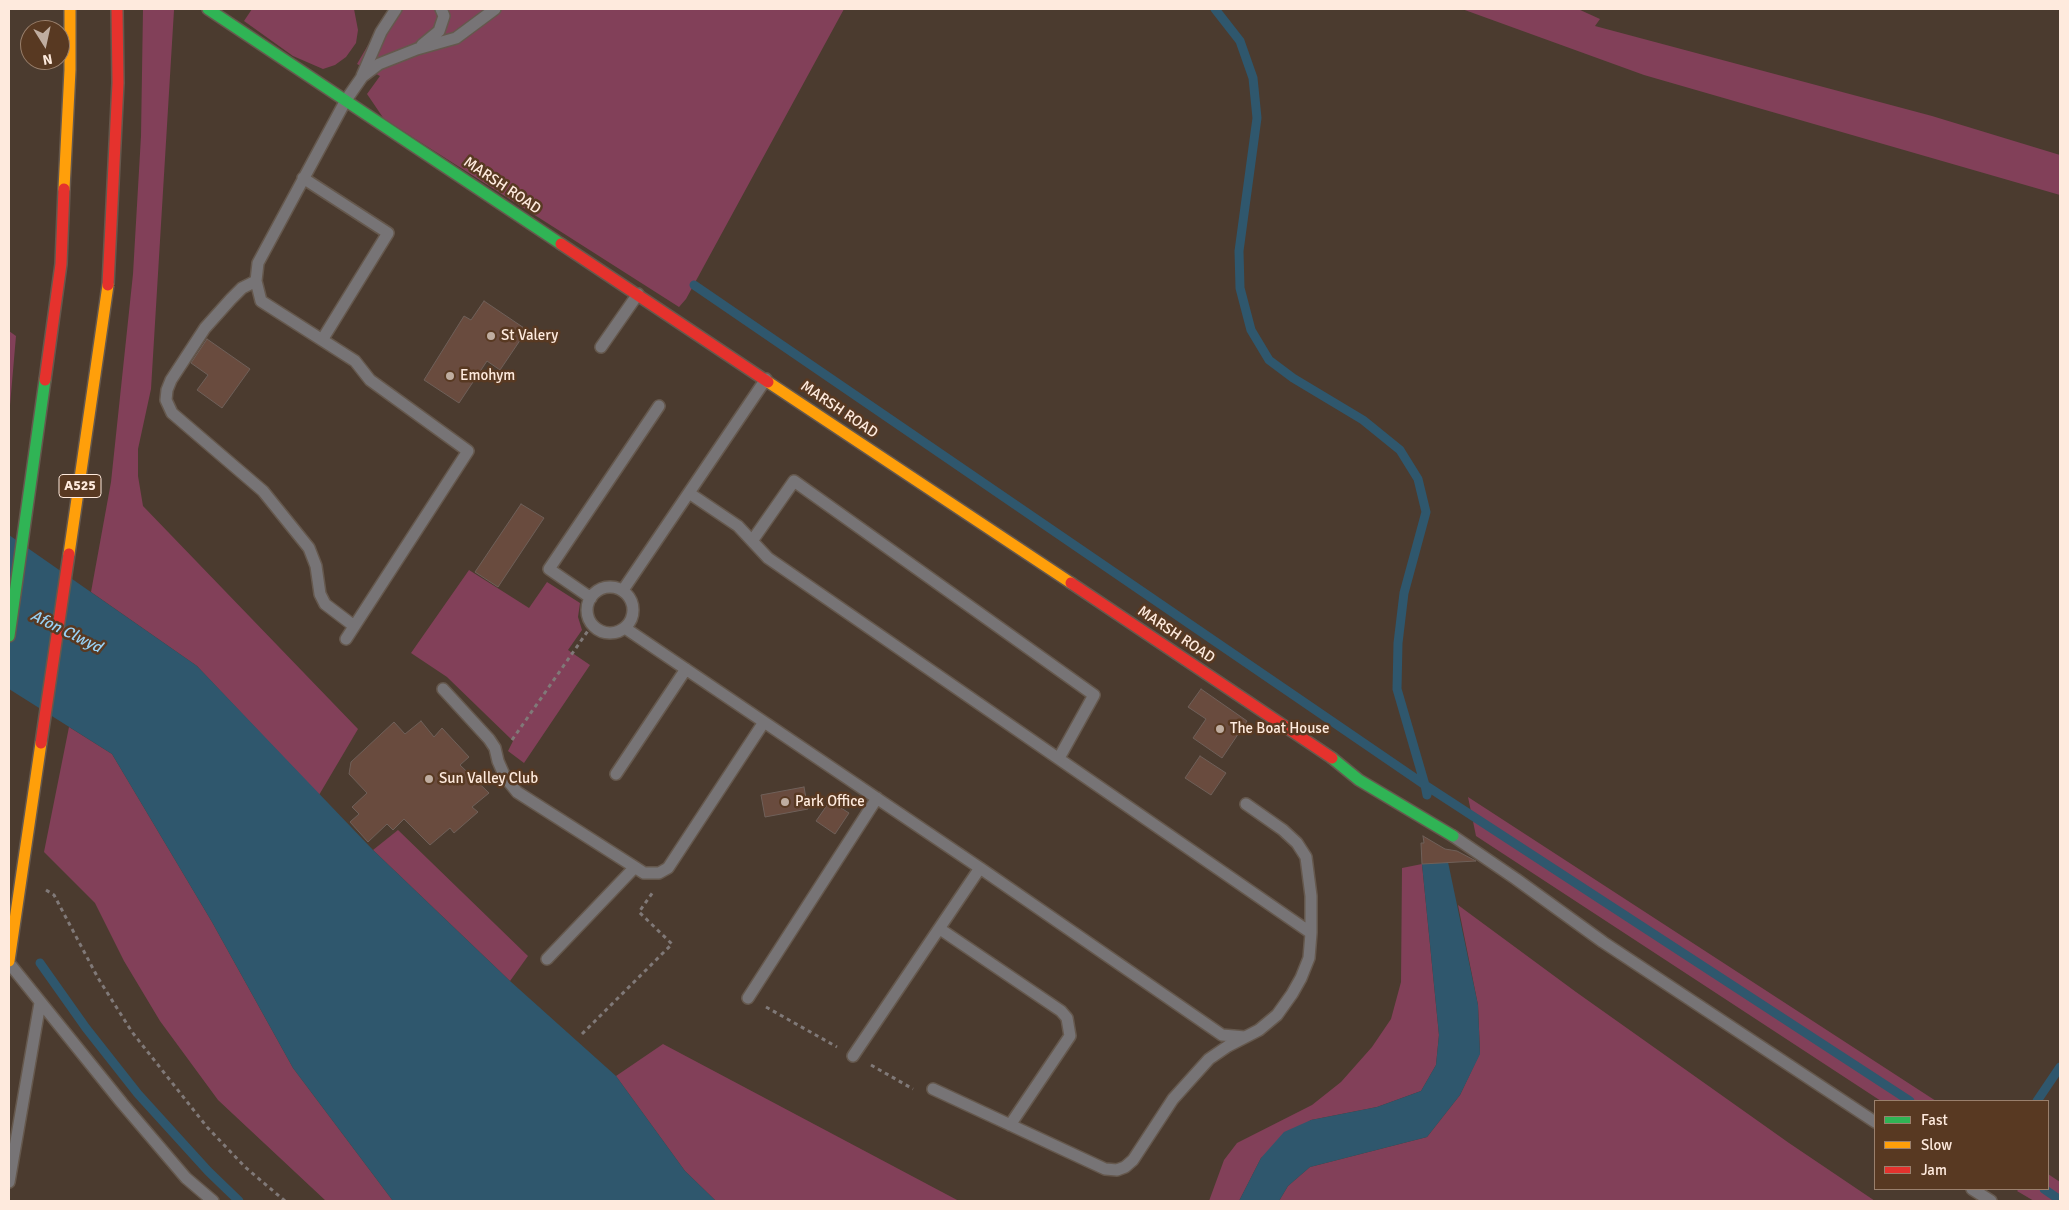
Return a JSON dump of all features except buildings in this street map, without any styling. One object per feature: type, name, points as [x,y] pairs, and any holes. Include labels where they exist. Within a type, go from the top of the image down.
[{"type":"main road","points":[[9,636],[61,264],[70,70],[70,9]]},
{"type":"main road","name":"A525","points":[[9,962],[110,272],[118,83],[117,9]]},
{"type":"main road","name":"MARSH ROAD","points":[[208,9],[1315,745],[1359,780],[1453,836]]},
{"type":"lane","points":[[346,639],[468,451],[370,380],[355,361],[261,301],[256,281],[258,264],[346,100],[362,77],[381,32],[396,9]]},
{"type":"lane","points":[[417,49],[439,31],[444,16],[441,9]]},
{"type":"lane","points":[[362,77],[379,64],[417,49],[456,38],[495,9]]},
{"type":"lane","points":[[303,178],[388,233],[322,340]]},
{"type":"lane","points":[[256,281],[242,288],[205,328],[171,380],[166,390],[166,400],[172,412],[263,491],[310,548],[324,604],[354,626]]},
{"type":"lane","points":[[601,347],[638,294]]},
{"type":"lane","points":[[623,590],[766,379]]},
{"type":"lane","points":[[591,598],[550,569],[659,406]]},
{"type":"lane","points":[[752,541],[794,481],[1094,695],[1059,758]]},
{"type":"lane","points":[[689,493],[738,526],[768,558],[1311,933]]},
{"type":"lane","points":[[607,587],[623,590],[628,595],[634,608],[633,616],[625,628],[612,634],[604,633],[592,625],[587,609],[591,598],[599,589],[607,587]]},
{"type":"lane","points":[[625,628],[980,868],[1222,1036],[1245,1037]]},
{"type":"lane","points":[[616,774],[686,669]]},
{"type":"lane","points":[[443,689],[489,739],[495,748],[505,777],[517,792],[644,873],[659,873],[668,868],[764,722]]},
{"type":"lane","points":[[748,998],[877,798]]},
{"type":"lane","points":[[933,1089],[1105,1169],[1117,1170],[1134,1160],[1173,1099],[1209,1059],[1228,1046],[1260,1030],[1276,1015],[1292,994],[1309,958],[1311,896],[1306,857],[1297,843],[1283,830],[1246,804]]},
{"type":"lane","points":[[1453,836],[1603,942],[1874,1121]]},
{"type":"lane","points":[[547,959],[635,867]]},
{"type":"lane","points":[[853,1056],[980,868]]},
{"type":"lane","points":[[940,929],[1061,1011],[1067,1018],[1070,1036],[1010,1125]]},
{"type":"lane","points":[[9,962],[40,1003],[186,1178],[213,1201]]},
{"type":"lane","points":[[9,1182],[40,1003]]},
{"type":"lane","points":[[1974,1190],[1991,1201]]},
{"type":"path","points":[[498,761],[592,625]]},
{"type":"path","points":[[582,1034],[672,944],[640,912],[668,868]]},
{"type":"path","points":[[39,885],[54,896],[98,978],[132,1032],[207,1127],[245,1167],[285,1201]]},
{"type":"shaded area","points":[[143,9],[174,10],[151,389],[138,449],[138,476],[143,506],[358,729],[319,795],[197,666],[91,592],[111,482],[133,274],[141,136]]},
{"type":"shaded area","points":[[252,9],[354,9],[358,30],[356,43],[346,57],[335,65],[323,69],[293,56],[244,21]]},
{"type":"shaded area","points":[[389,9],[844,9],[686,299],[679,307],[384,119],[367,94],[380,76],[357,64]]},
{"type":"shaded area","points":[[1462,9],[1578,9],[1600,19],[1595,26],[1932,116],[2060,155],[2060,195],[1644,75]]},
{"type":"shaded area","points":[[9,331],[16,336],[9,417]]},
{"type":"shaded area","points":[[469,570],[529,608],[547,582],[580,603],[578,617],[582,630],[568,650],[590,665],[524,763],[508,751],[513,741],[447,677],[411,653]]},
{"type":"shaded area","points":[[69,727],[112,754],[212,922],[293,1068],[393,1201],[326,1201],[218,1100],[160,1021],[124,961],[95,903],[44,852]]},
{"type":"shaded area","points":[[1468,797],[1934,1100],[1879,1100],[1476,836]]},
{"type":"shaded area","points":[[398,830],[528,956],[510,981],[373,850]]},
{"type":"shaded area","points":[[1422,864],[1439,1035],[1436,1065],[1421,1091],[1377,1107],[1311,1120],[1261,1158],[1239,1201],[1209,1201],[1224,1160],[1237,1143],[1312,1105],[1341,1082],[1372,1047],[1391,1019],[1401,982],[1402,868]]},
{"type":"shaded area","points":[[1458,905],[1576,992],[1789,1143],[1875,1201],[1279,1201],[1288,1186],[1310,1167],[1427,1137],[1460,1095],[1480,1053],[1478,1005]]},
{"type":"shaded area","points":[[663,1044],[959,1201],[716,1201],[685,1171],[616,1076]]},
{"type":"shaded area","points":[[2049,1175],[2060,1182],[2060,1201],[2034,1201],[2017,1191],[2049,1190]]},
{"type":"water","name":"Afon Clwyd","points":[[9,535],[197,666],[373,850],[510,981],[616,1076],[685,1171],[716,1201],[393,1201],[293,1068],[212,922],[112,754],[9,689]]},
{"type":"water","points":[[1448,862],[1478,1005],[1480,1054],[1460,1095],[1427,1137],[1310,1167],[1288,1186],[1279,1201],[1239,1201],[1261,1158],[1284,1132],[1311,1120],[1377,1107],[1421,1091],[1436,1065],[1439,1035],[1422,864]]},
{"type":"waterway","points":[[1215,9],[1240,41],[1253,78],[1257,118],[1239,251],[1240,288],[1251,330],[1269,360],[1293,378],[1363,420],[1400,450],[1418,479],[1426,512],[1404,593],[1398,643],[1397,689],[1427,795]]},
{"type":"waterway","points":[[694,285],[1425,785],[1908,1100]]},
{"type":"waterway","points":[[40,963],[86,1028],[138,1094],[208,1171],[239,1201]]},
{"type":"waterway","points":[[2038,1100],[2060,1067]]},
{"type":"waterway","points":[[2045,1190],[2060,1200]]},
{"type":"traffic: fast","points":[[208,9],[561,244]]},
{"type":"traffic: fast","points":[[9,636],[45,380]]},
{"type":"traffic: fast","points":[[1332,758],[1359,780],[1453,836]]},
{"type":"traffic: slow","points":[[64,189],[70,70],[70,9]]},
{"type":"traffic: slow","points":[[69,554],[108,285]]},
{"type":"traffic: slow","points":[[768,382],[1071,583]]},
{"type":"traffic: slow","points":[[9,961],[41,743]]},
{"type":"traffic: jam","points":[[108,285],[118,83],[117,9]]},
{"type":"traffic: jam","points":[[45,380],[61,264],[64,189]]},
{"type":"traffic: jam","points":[[561,244],[768,382]]},
{"type":"traffic: jam","points":[[41,743],[69,554]]},
{"type":"traffic: jam","points":[[1071,583],[1332,758]]},
{"type":"place","name":"St Valery","points":[[491,336]]},
{"type":"place","name":"Emohym","points":[[450,376]]},
{"type":"place","name":"The Boat House","points":[[1220,729]]},
{"type":"place","name":"Sun Valley Club","points":[[429,779]]},
{"type":"place","name":"Park Office","points":[[785,802]]}]
